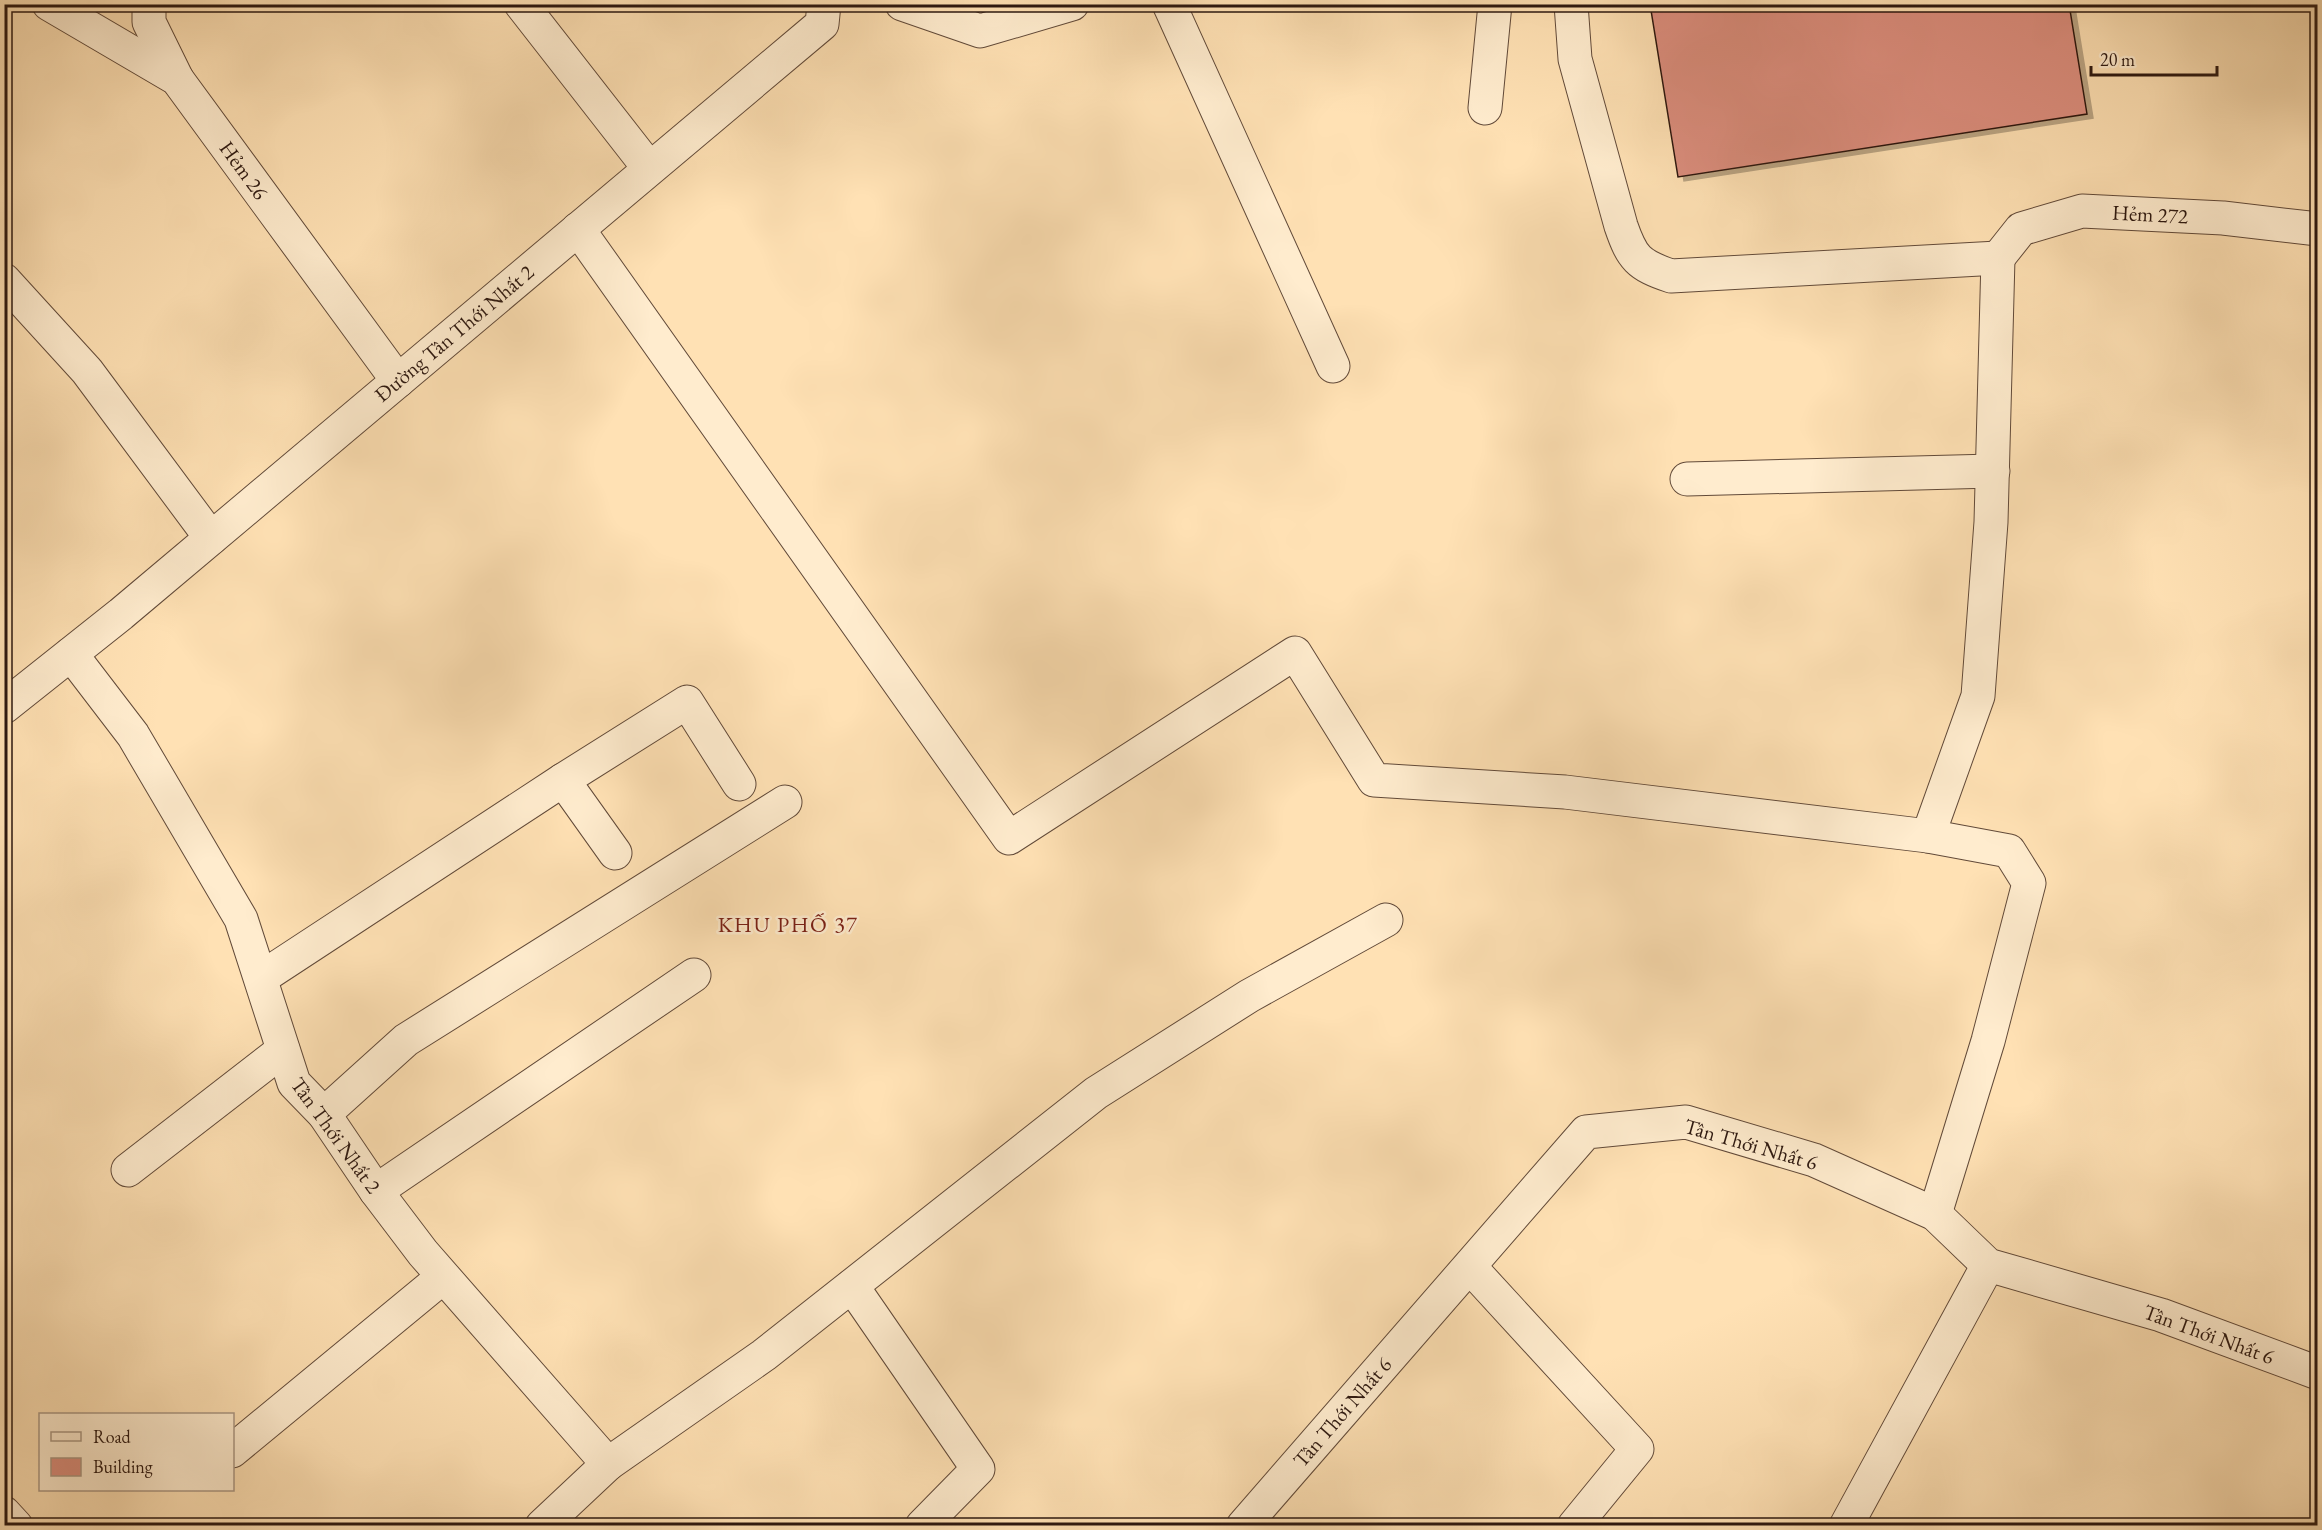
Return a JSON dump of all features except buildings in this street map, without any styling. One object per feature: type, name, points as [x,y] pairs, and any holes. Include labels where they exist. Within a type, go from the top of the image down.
[{"type":"street","name":"Hẻm 26","points":[[48,4],[177,79],[398,381]]},
{"type":"street","points":[[149,4],[149,22],[177,79]]},
{"type":"street","points":[[521,4],[650,168]]},
{"type":"street","name":"Đường Tân Thới Nhất 2","points":[[4,707],[211,538],[822,24],[824,4]]},
{"type":"street","points":[[902,4],[980,31],[1072,4]]},
{"type":"street","points":[[1169,4],[1333,366]]},
{"type":"street","points":[[1485,108],[1495,4]]},
{"type":"street","points":[[1571,4],[1575,59],[1621,226],[1630,251],[1648,269],[1671,276],[1998,258],[1991,522],[1978,696],[1928,836]]},
{"type":"street","name":"Hẻm 272","points":[[1998,258],[2020,229],[2082,211],[2223,218],[2318,229]]},
{"type":"street","points":[[578,229],[1009,838],[1295,652],[1374,780],[1565,792],[1928,836],[2009,851],[2029,883],[1988,1041],[1935,1214]]},
{"type":"street","points":[[4,280],[87,371],[211,538]]},
{"type":"street","points":[[1687,479],[1993,471]]},
{"type":"street","name":"Tân Thới Nhất 2","points":[[71,654],[133,735],[241,919],[294,1083],[324,1114],[376,1191],[443,1277],[608,1464]]},
{"type":"street","points":[[261,978],[563,780],[687,702],[739,784]]},
{"type":"street","points":[[563,780],[615,854]]},
{"type":"street","points":[[324,1114],[406,1040],[785,802]]},
{"type":"street","points":[[542,1526],[608,1464],[764,1355],[1096,1093],[1249,996],[1386,920]]},
{"type":"street","points":[[376,1191],[694,975]]},
{"type":"street","points":[[128,1170],[284,1050]]},
{"type":"street","name":"Tân Thới Nhất 6","points":[[1243,1526],[1586,1132],[1686,1122],[1814,1160],[1935,1214],[1988,1265],[2161,1315],[2318,1373]]},
{"type":"street","points":[[1846,1526],[1988,1265]]},
{"type":"street","points":[[1470,1267],[1637,1449],[1574,1526]]},
{"type":"street","points":[[234,1449],[443,1277]]},
{"type":"street","points":[[852,1286],[978,1469],[922,1526]]},
{"type":"street","points":[[4,1513],[16,1526]]},
{"type":"district","name":"KHU PHỐ 37","points":[[788,924]]}]
